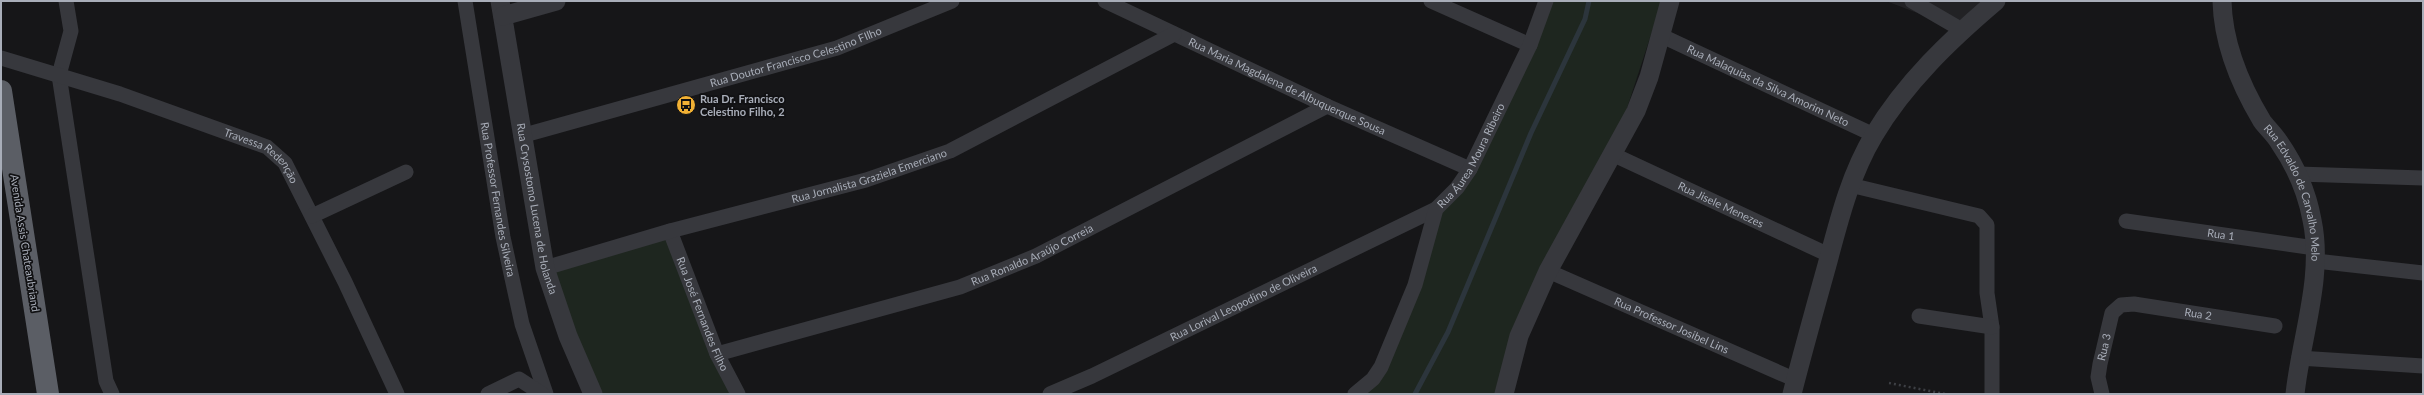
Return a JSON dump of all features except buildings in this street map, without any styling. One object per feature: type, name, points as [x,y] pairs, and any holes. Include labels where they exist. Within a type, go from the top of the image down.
[{"type":"highway","name":"Avenida Assis Chateaubriand","points":[[1,91],[48,394]]},
{"type":"street","points":[[66,1],[71,31],[59,75],[106,381],[112,394]]},
{"type":"street","name":"Rua Professor Fernandes Silveira","points":[[465,1],[507,258],[522,324],[546,394]]},
{"type":"street","name":"Rua Crysostomo Lucena de Holanda","points":[[556,1],[502,8],[521,136],[545,268],[568,336],[593,394]]},
{"type":"street","name":"Rua Doutor Francisco Celestino FIlho","points":[[521,136],[837,48],[952,1]]},
{"type":"street","name":"Rua Maria Magdalena de Albuquerque Sousa","points":[[1105,1],[1327,106],[1470,169]]},
{"type":"street","points":[[1431,1],[1530,45]]},
{"type":"street","name":"Rua Áurea Moura Ribeiro","points":[[1355,394],[1374,379],[1381,367],[1415,285],[1436,209],[1457,188],[1470,169],[1530,45],[1546,1]]},
{"type":"street","points":[[1505,394],[1520,336],[1548,271],[1636,111],[1662,36],[1670,1]]},
{"type":"street","points":[[1912,1],[1962,30]]},
{"type":"street","points":[[1794,387],[1829,255],[1850,185],[1874,135],[1906,90],[1962,30],[1996,1]]},
{"type":"street","name":"Rua Edvaldo de Carvalho Melo","points":[[2222,1],[2226,34],[2234,63],[2251,101],[2263,123],[2279,142],[2298,174],[2312,220],[2316,255],[2299,358],[2295,394]]},
{"type":"street","name":"Rua Jornalista Graziela Emerciano","points":[[545,268],[670,231],[866,180],[950,151],[1174,34]]},
{"type":"street","name":"Rua Malaquias da Silva Amorim Neto","points":[[1662,36],[1874,135]]},
{"type":"street","name":"Travessa Redenção","points":[[1,58],[120,94],[267,147],[285,163],[397,394]]},
{"type":"street","name":"Rua Ronaldo Araújo Correia","points":[[717,354],[960,287],[989,276],[1036,256],[1327,106]]},
{"type":"street","name":"Rua Jisele Menezes","points":[[1612,154],[1829,255]]},
{"type":"street","points":[[312,216],[406,172]]},
{"type":"street","points":[[2298,174],[2423,178]]},
{"type":"street","points":[[1850,185],[1979,216],[1984,220],[1987,226],[1987,293],[1992,327],[1992,394]]},
{"type":"street","name":"Rua Lorival Leopodino de Oliveira","points":[[1050,394],[1092,376],[1436,209]]},
{"type":"street","name":"Rua 1","points":[[2126,221],[2423,273]]},
{"type":"street","name":"Rua José Fernandes Filho","points":[[670,231],[717,354],[738,394]]},
{"type":"street","name":"Rua Professor Josibel Lins","points":[[1548,271],[1794,387]]},
{"type":"street","name":"Rua 2","points":[[2121,305],[2134,304],[2275,326]]},
{"type":"street","name":"Rua 3","points":[[2102,394],[2098,377],[2100,364],[2112,313],[2121,305]]},
{"type":"street","points":[[1919,316],[1992,327]]},
{"type":"street","points":[[2299,358],[2423,366]]},
{"type":"street","points":[[488,394],[519,379],[542,394]]},
{"type":"path","points":[[1888,383],[1945,394]]},
{"type":"shaded area","points":[[1541,1],[1662,1],[1612,154],[1548,271],[1503,394],[1355,394],[1381,367],[1436,209],[1470,169]]},
{"type":"shaded area","points":[[1886,1],[1996,1],[1962,30]]},
{"type":"shaded area","points":[[670,231],[738,394],[593,394],[545,268]]},
{"type":"waterway","points":[[1415,394],[1448,332],[1531,133],[1585,19],[1589,1]]},
{"type":"place","name":"Rua Dr. Francisco Celestino Filho, 2","points":[[686,105]]}]
